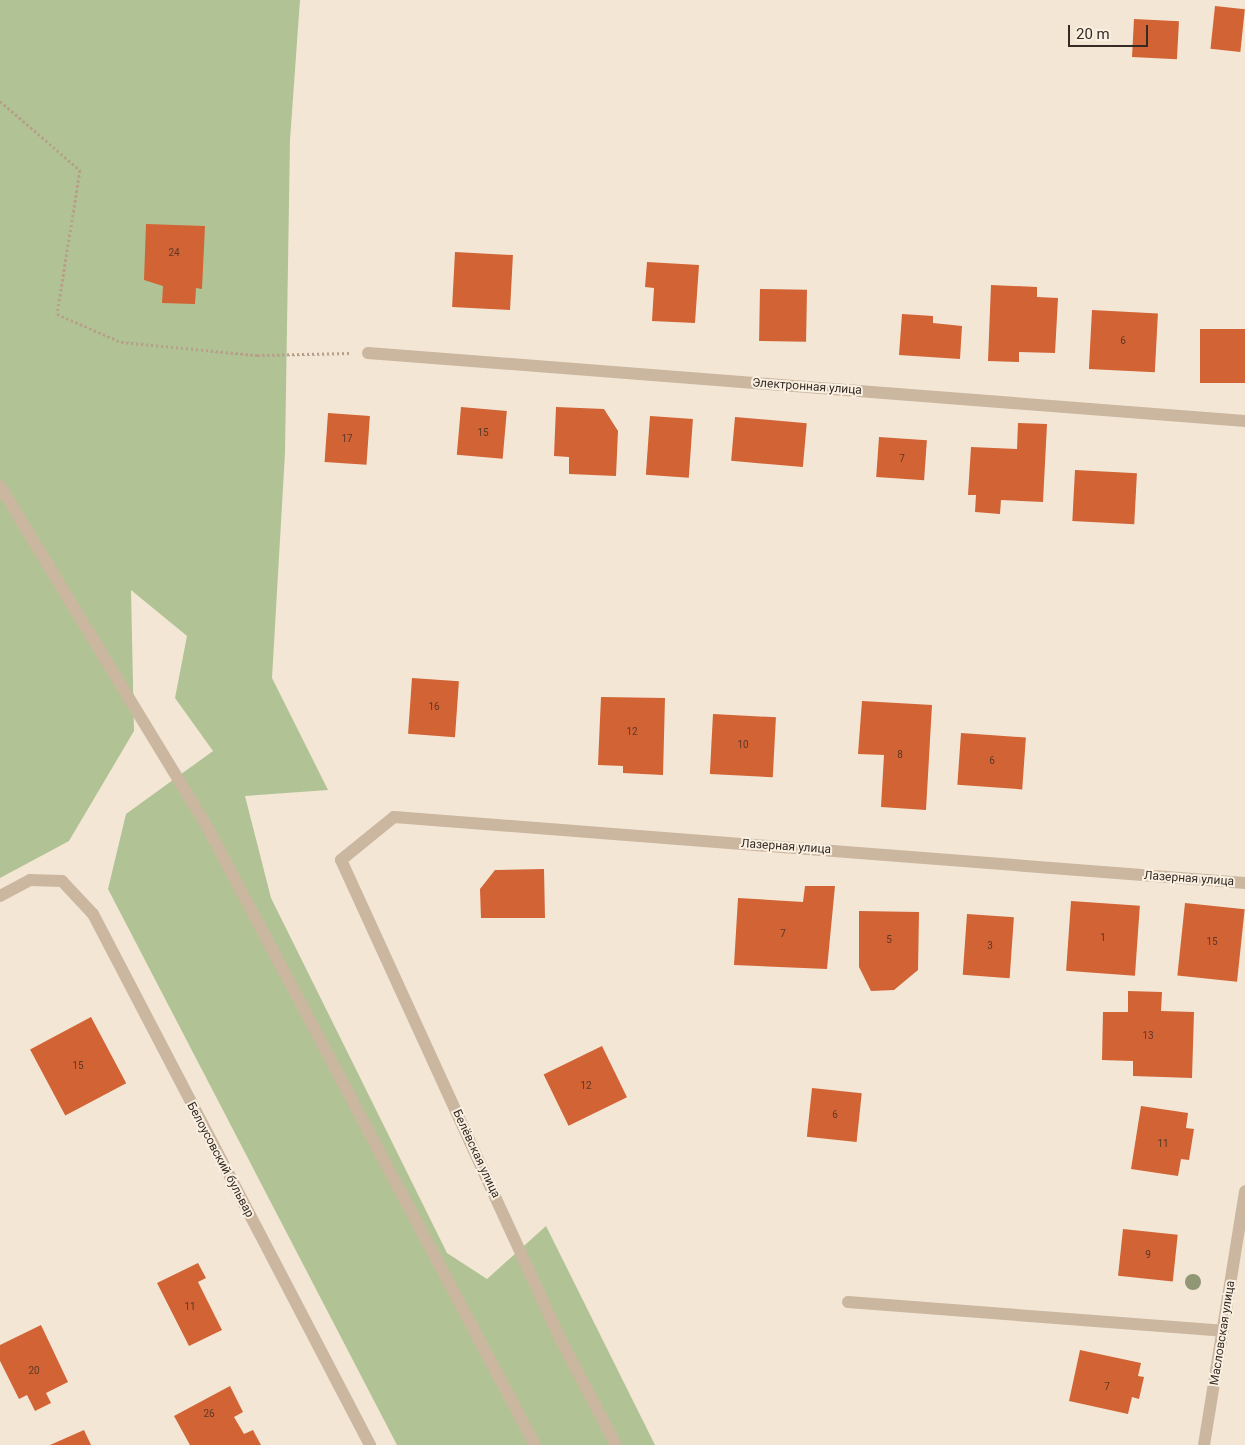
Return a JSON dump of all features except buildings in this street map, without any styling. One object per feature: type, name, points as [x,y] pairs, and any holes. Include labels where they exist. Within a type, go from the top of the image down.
[{"type":"street","name":"Электронная улица","points":[[368,353],[1245,421]]},
{"type":"street","points":[[0,486],[210,832],[535,1445]]},
{"type":"street","name":"Лазерная улица","points":[[341,860],[394,817],[1245,883]]},
{"type":"street","name":"Белёвская улица","points":[[341,860],[557,1332],[616,1445]]},
{"type":"street","name":"Белоусовский бульвар","points":[[0,896],[30,880],[62,881],[94,914],[370,1445]]},
{"type":"street","name":"Масловская улица","points":[[1204,1445],[1245,1191]]},
{"type":"street","points":[[848,1302],[1223,1331]]},
{"type":"path","points":[[0,101],[80,170],[57,314],[120,342],[257,355],[368,353]]},
{"type":"green space","points":[[0,0],[300,0],[290,140],[285,453],[272,678],[328,790],[245,796],[271,898],[447,1253],[487,1279],[546,1226],[655,1445],[397,1445],[108,889],[126,814],[213,751],[175,698],[187,636],[131,590],[134,731],[69,841],[0,878]]}]
